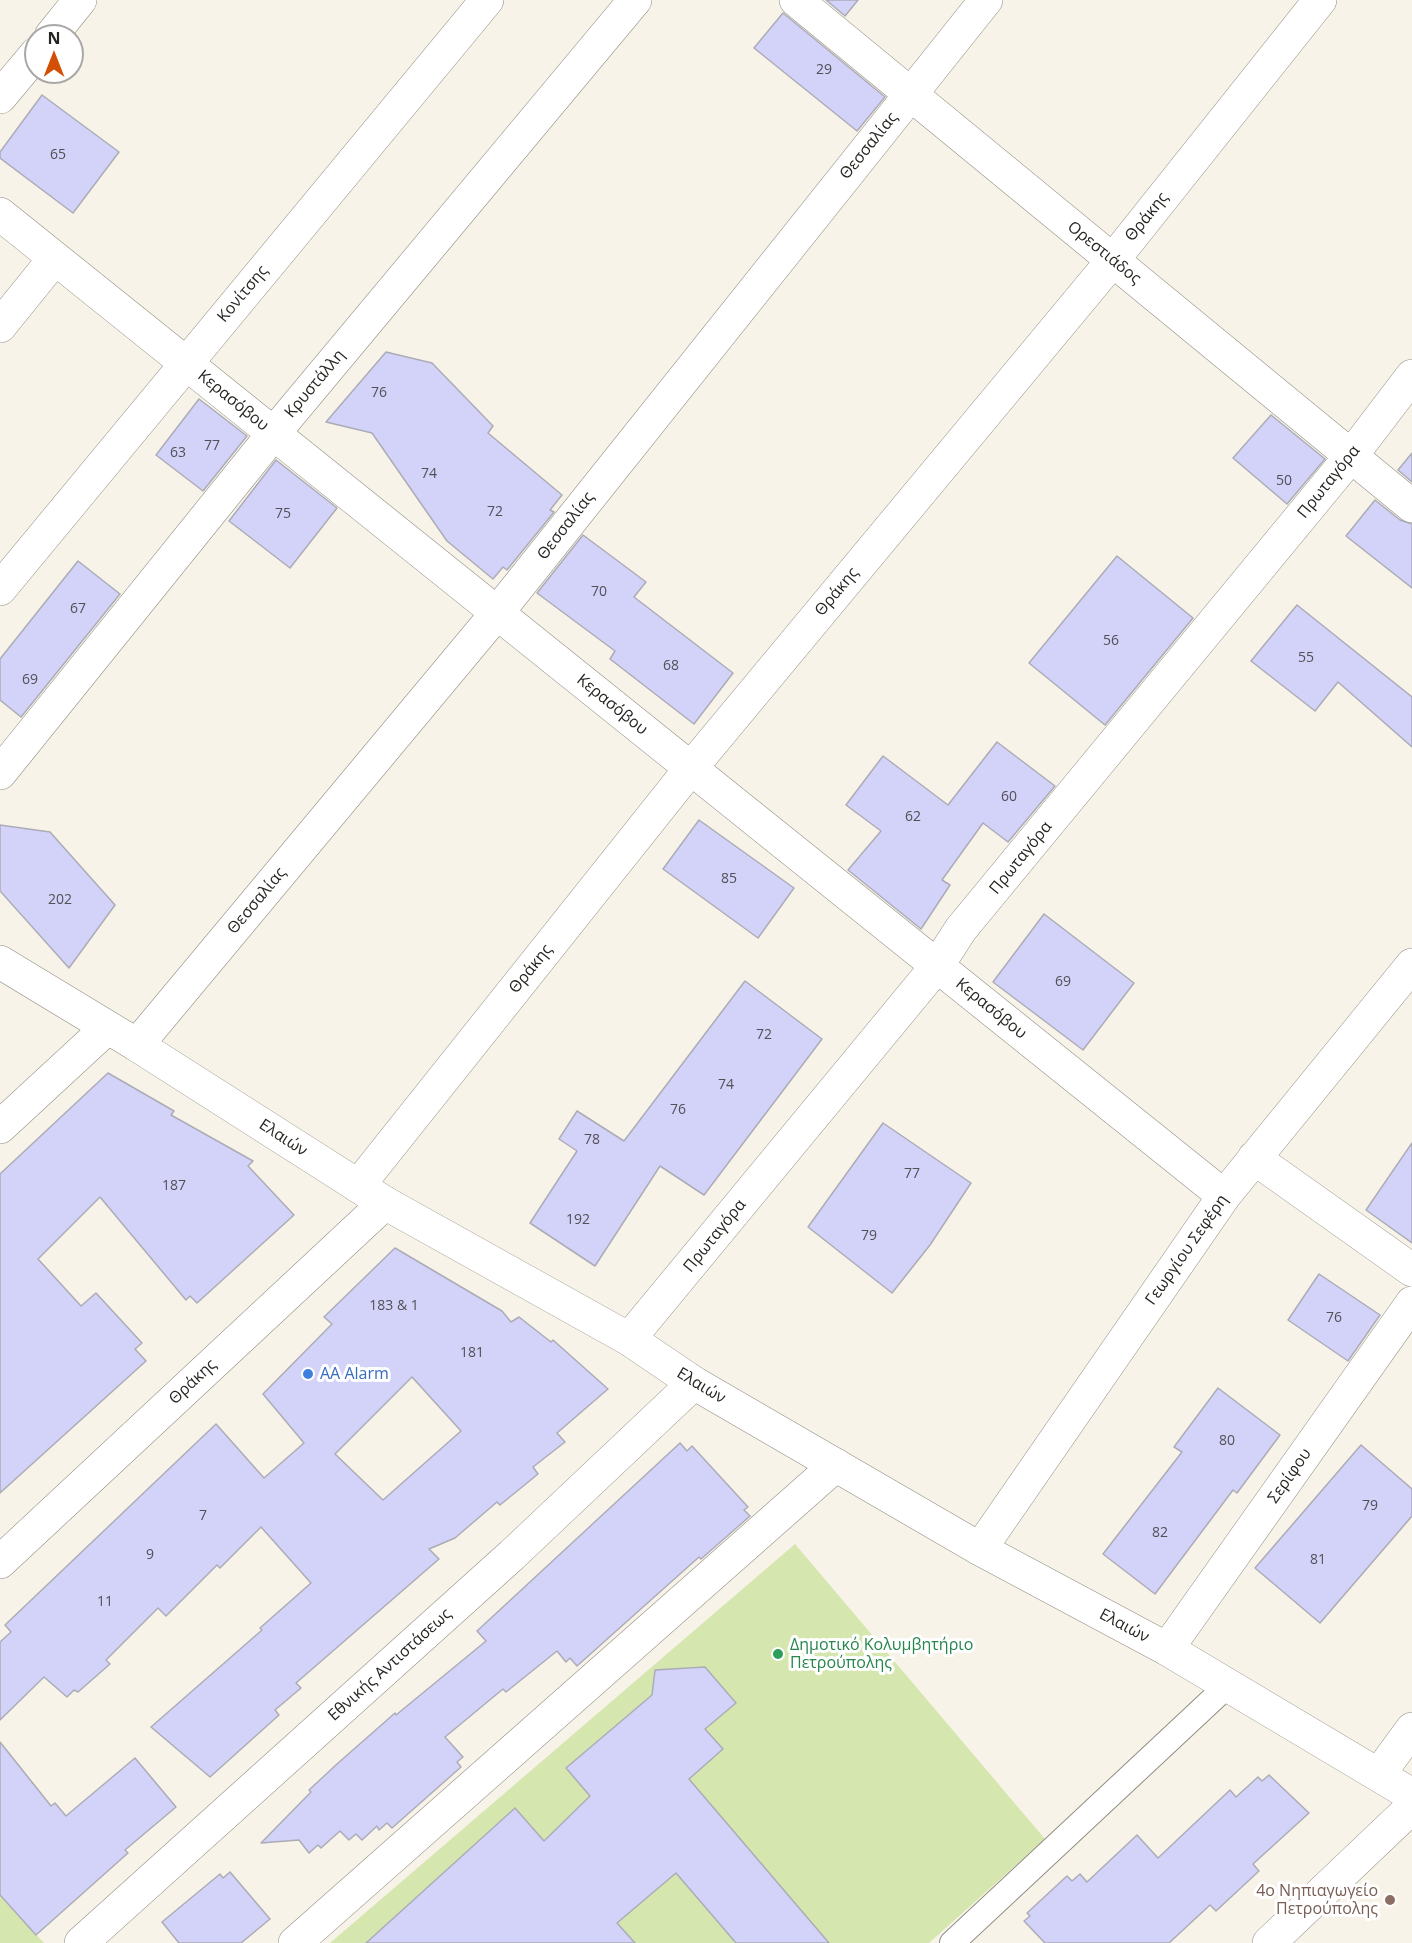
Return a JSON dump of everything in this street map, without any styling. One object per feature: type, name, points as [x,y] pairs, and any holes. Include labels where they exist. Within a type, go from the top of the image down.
[{"type":"street","points":[[61,24],[80,0]]},
{"type":"street","name":"Κονίτσης","points":[[0,589],[487,0]]},
{"type":"street","name":"Κρυστάλλη","points":[[0,773],[274,434],[635,0]]},
{"type":"street","name":"Ορεστιάδος","points":[[796,0],[1412,506]]},
{"type":"street","name":"Θεσσαλίας","points":[[137,1045],[497,613],[986,0]]},
{"type":"street","name":"Θράκης","points":[[0,1562],[372,1195],[691,768],[1113,260],[1320,0]]},
{"type":"street","points":[[0,97],[24,68]]},
{"type":"street","name":"Κερασόβου","points":[[0,214],[1224,1196]]},
{"type":"street","points":[[0,326],[55,258]]},
{"type":"street","name":"Πρωταγόρα","points":[[629,1340],[937,966],[961,929],[1351,456],[1412,376]]},
{"type":"street","name":"Ελαιών","points":[[0,962],[137,1045],[372,1195],[629,1340],[694,1383],[980,1549],[1167,1649],[1412,1795]]},
{"type":"street","name":"Γεωργίου Σεφέρη","points":[[980,1549],[1224,1196],[1412,965]]},
{"type":"street","points":[[0,1127],[107,1028]]},
{"type":"street","points":[[1254,1158],[1412,1270]]},
{"type":"street","name":"Σερίφου","points":[[1167,1649],[1412,1303]]},
{"type":"street","name":"Εθνικής Αντιστάσεως","points":[[81,1943],[512,1555],[694,1383]]},
{"type":"street","points":[[295,1943],[836,1465]]},
{"type":"street","points":[[1379,1774],[1412,1729]]},
{"type":"street","points":[[1269,1943],[1412,1807]]},
{"type":"lane","points":[[952,1943],[1227,1686]]},
{"type":"green space","name":"Δημοτικό Κολυμβητήριο Πετρούπολης","points":[[795,1544],[1045,1839],[929,1943],[330,1943]]},
{"type":"green space","points":[[0,1895],[44,1943],[0,1943]]},
{"type":"building","points":[[826,0],[858,0],[845,16]]},
{"type":"building","points":[[783,13],[885,97],[857,131],[754,48]]},
{"type":"building","points":[[42,95],[119,152],[73,213],[0,158],[0,152]]},
{"type":"building","points":[[386,352],[432,363],[493,426],[488,433],[562,495],[550,510],[554,512],[507,570],[503,567],[493,579],[447,541],[372,433],[326,422]]},
{"type":"building","points":[[199,399],[247,436],[203,491],[156,455]]},
{"type":"building","points":[[1271,415],[1325,459],[1287,504],[1233,458]]},
{"type":"building","points":[[1412,453],[1412,482],[1398,470]]},
{"type":"building","points":[[276,460],[337,508],[290,568],[229,521]]},
{"type":"building","points":[[1375,500],[1400,520],[1412,524],[1412,588],[1346,536]]},
{"type":"building","points":[[583,535],[646,582],[634,597],[733,673],[694,724],[610,659],[615,651],[537,593]]},
{"type":"building","points":[[1117,556],[1193,618],[1105,725],[1029,663]]},
{"type":"building","points":[[78,561],[120,594],[21,717],[0,700],[0,659]]},
{"type":"building","points":[[1297,605],[1412,697],[1412,747],[1338,682],[1315,711],[1251,661]]},
{"type":"building","points":[[997,742],[1055,786],[1008,842],[983,823],[942,880],[950,885],[921,929],[848,870],[881,831],[846,805],[883,756],[948,805]]},
{"type":"building","points":[[699,820],[794,888],[758,938],[663,869]]},
{"type":"building","points":[[0,825],[50,832],[115,905],[69,968],[0,891]]},
{"type":"building","points":[[1044,914],[1134,983],[1083,1050],[993,982]]},
{"type":"building","points":[[745,981],[822,1039],[704,1195],[660,1166],[595,1266],[530,1223],[577,1151],[559,1139],[577,1111],[624,1141]]},
{"type":"building","points":[[108,1073],[174,1111],[171,1115],[253,1161],[248,1166],[294,1215],[197,1303],[190,1296],[186,1300],[100,1197],[38,1259],[81,1306],[96,1293],[142,1343],[135,1349],[146,1361],[0,1493],[0,1174]]},
{"type":"building","points":[[883,1123],[971,1183],[930,1245],[892,1293],[808,1227]]},
{"type":"building","points":[[1412,1143],[1412,1243],[1366,1210]]},
{"type":"building","points":[[395,1248],[502,1311],[511,1322],[519,1317],[551,1342],[553,1340],[608,1389],[557,1433],[565,1442],[533,1467],[538,1474],[500,1505],[497,1502],[455,1538],[429,1549],[439,1559],[296,1683],[301,1688],[275,1710],[279,1715],[210,1777],[151,1727],[262,1630],[260,1628],[311,1583],[261,1527],[220,1568],[217,1565],[166,1616],[158,1608],[106,1660],[110,1664],[78,1692],[74,1690],[67,1697],[44,1677],[0,1720],[0,1642],[11,1632],[5,1625],[216,1424],[264,1478],[304,1443],[263,1394],[332,1324],[324,1317]],"holes":[[[412,1377],[461,1431],[383,1500],[335,1454]]]},
{"type":"building","points":[[1319,1274],[1380,1315],[1348,1361],[1288,1320]]},
{"type":"building","points":[[1218,1388],[1280,1435],[1237,1493],[1233,1490],[1155,1594],[1103,1554],[1182,1452],[1174,1447]]},
{"type":"building","points":[[680,1443],[687,1451],[692,1446],[748,1507],[744,1510],[750,1516],[701,1559],[699,1557],[577,1666],[570,1658],[566,1662],[557,1651],[506,1692],[503,1689],[445,1737],[463,1757],[457,1762],[461,1767],[392,1828],[387,1823],[379,1830],[377,1826],[362,1840],[356,1834],[349,1840],[340,1831],[321,1848],[318,1845],[309,1853],[299,1840],[261,1843],[311,1792],[309,1790],[337,1764],[395,1713],[396,1715],[486,1641],[477,1631]]},
{"type":"building","points":[[1361,1445],[1412,1489],[1412,1516],[1320,1623],[1255,1568]]},
{"type":"building","points":[[705,1667],[736,1703],[705,1729],[723,1749],[689,1779],[829,1943],[736,1943],[676,1873],[617,1923],[635,1943],[366,1943],[515,1808],[544,1841],[590,1796],[566,1768],[652,1695],[655,1670]]},
{"type":"building","points":[[0,1742],[51,1806],[55,1803],[66,1816],[135,1758],[176,1807],[125,1850],[128,1853],[36,1935],[0,1895]]},
{"type":"building","points":[[1269,1775],[1309,1813],[1253,1864],[1259,1871],[1216,1911],[1210,1905],[1169,1943],[1045,1943],[1024,1921],[1030,1916],[1027,1913],[1067,1876],[1072,1881],[1080,1874],[1087,1882],[1137,1835],[1158,1858],[1230,1790],[1236,1797],[1258,1777],[1262,1781]]},
{"type":"building","points":[[230,1872],[270,1919],[241,1943],[179,1943],[162,1922],[220,1874],[223,1878]]},
{"type":"place","name":"AA Alarm","points":[[308,1374]]},
{"type":"place","name":"Δημοτικό Κολυμβητήριο Πετρούπολης","points":[[778,1654]]},
{"type":"place","name":"4ο Νηπιαγωγείο Πετρούπολης","points":[[1390,1900]]}]
